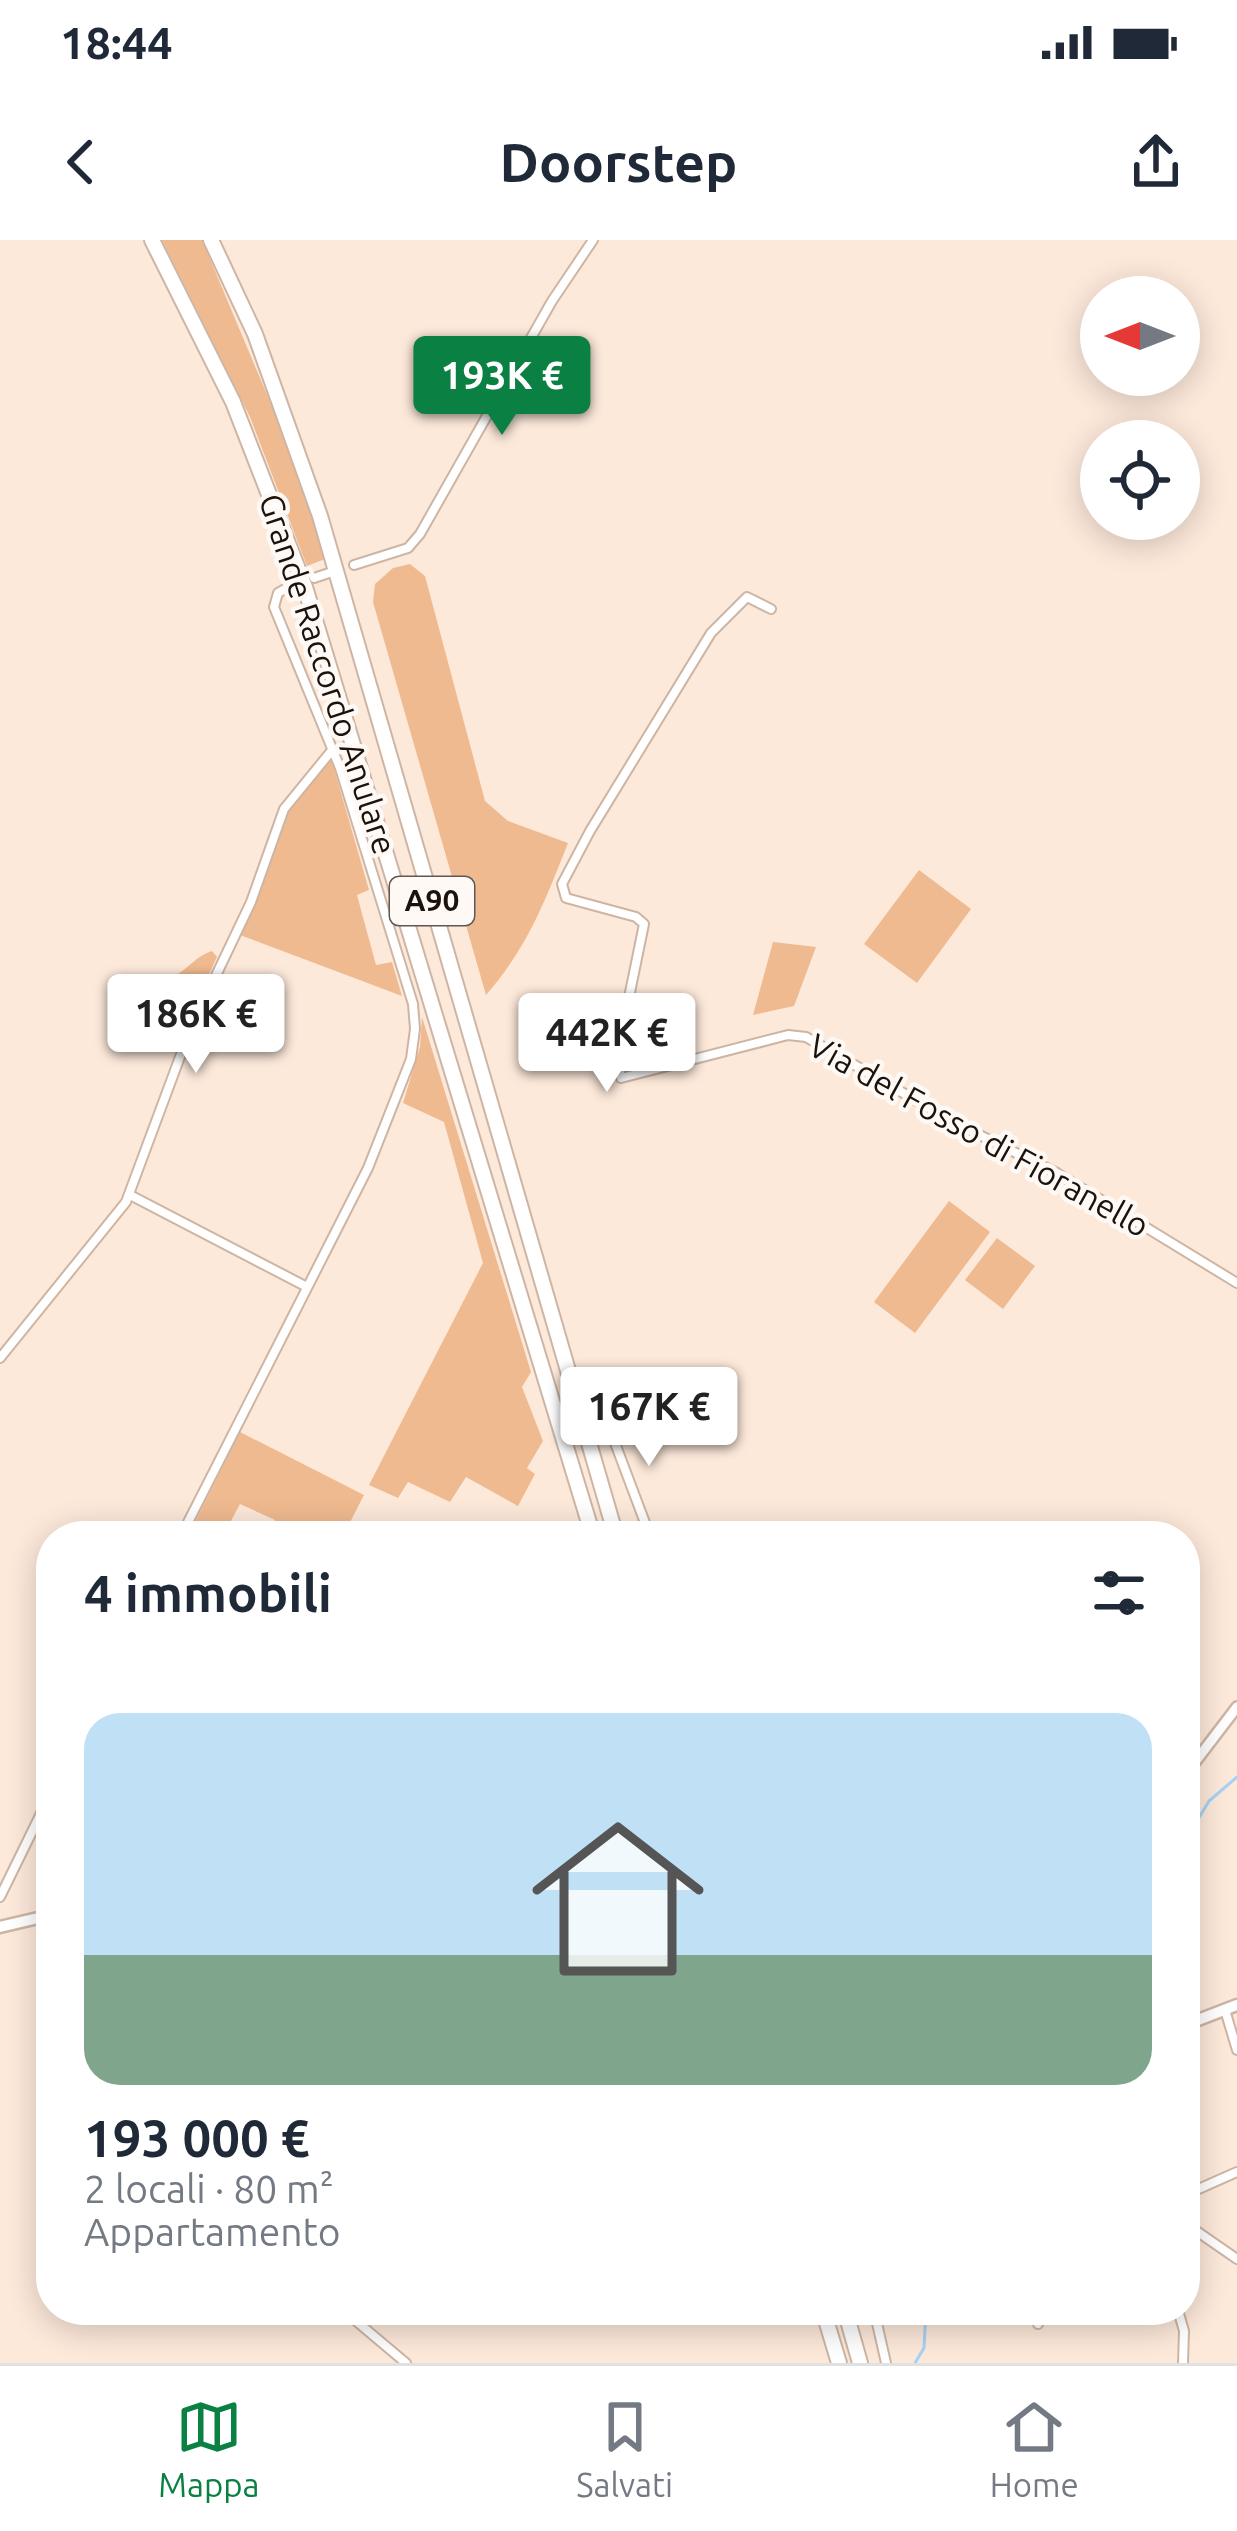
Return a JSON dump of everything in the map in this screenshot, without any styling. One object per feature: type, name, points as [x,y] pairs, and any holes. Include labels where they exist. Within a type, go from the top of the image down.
[{"type":"highway","name":"Grande Raccordo Anulare","points":[[152,240],[233,402],[300,574],[588,1521]]},
{"type":"highway","name":"Grande Raccordo Anulare","points":[[211,240],[255,334],[320,516],[612,1521]]},
{"type":"highway","points":[[826,2325],[838,2363]]},
{"type":"highway","points":[[850,2325],[860,2363]]},
{"type":"highway","points":[[853,2336],[854,2325]]},
{"type":"main road","points":[[0,1927],[36,1919]]},
{"type":"main road","points":[[1200,2019],[1231,2008]]},
{"type":"street","points":[[354,565],[408,548],[420,534],[552,301],[592,240]]},
{"type":"street","points":[[314,578],[332,572]]},
{"type":"street","points":[[189,1521],[388,1121],[411,1058],[416,1029],[405,974],[333,749],[274,607],[278,593],[292,586]]},
{"type":"street","name":"Via del Fosso di Fioranello","points":[[771,608],[747,597],[711,633],[562,884],[566,898],[636,917],[644,924],[617,1056],[621,1078],[788,1035],[806,1037],[957,1124],[1057,1172],[1237,1283]]},
{"type":"street","points":[[0,1358],[103,1236],[130,1196],[190,1030],[250,902],[282,814],[333,749]]},
{"type":"street","points":[[130,1196],[307,1287]]},
{"type":"street","points":[[606,1419],[644,1521]]},
{"type":"street","points":[[1200,1755],[1237,1707]]},
{"type":"street","points":[[0,1897],[36,1824]]},
{"type":"street","points":[[1231,2008],[1237,2050]]},
{"type":"street","points":[[1200,2188],[1237,2172]]},
{"type":"street","points":[[1200,2233],[1237,2259]]},
{"type":"street","points":[[361,2325],[406,2363]]},
{"type":"street","points":[[877,2325],[886,2363]]},
{"type":"street","points":[[1182,2325],[1183,2363]]},
{"type":"shaded area","points":[[162,240],[202,240],[289,447],[325,559],[307,566],[250,417]]},
{"type":"shaded area","points":[[410,564],[425,576],[485,801],[508,821],[568,843],[524,941],[486,995],[373,602],[375,584],[393,568]]},
{"type":"shaded area","points":[[331,758],[369,890],[357,895],[376,965],[392,962],[402,996],[240,935],[288,808]]},
{"type":"shaded area","points":[[919,870],[971,909],[917,983],[864,944]]},
{"type":"shaded area","points":[[773,942],[816,947],[794,1006],[753,1015]]},
{"type":"shaded area","points":[[212,951],[217,957],[190,1014],[142,998],[119,1042],[113,1044],[108,1038],[112,1004],[178,974]]},
{"type":"shaded area","points":[[422,1017],[531,1372],[522,1387],[543,1441],[527,1468],[535,1474],[518,1506],[466,1477],[450,1502],[408,1482],[398,1498],[369,1485],[483,1263],[444,1122],[403,1103],[420,1047]]},
{"type":"shaded area","points":[[949,1201],[990,1232],[915,1333],[874,1302]]},
{"type":"shaded area","points":[[997,1238],[1035,1266],[1003,1309],[965,1280]]},
{"type":"shaded area","points":[[240,1432],[364,1495],[351,1521],[275,1521],[240,1504],[231,1521],[196,1521]]},
{"type":"waterway","points":[[1200,1816],[1209,1801],[1237,1777]]},
{"type":"waterway","points":[[915,2363],[924,2348],[925,2325]]}]
